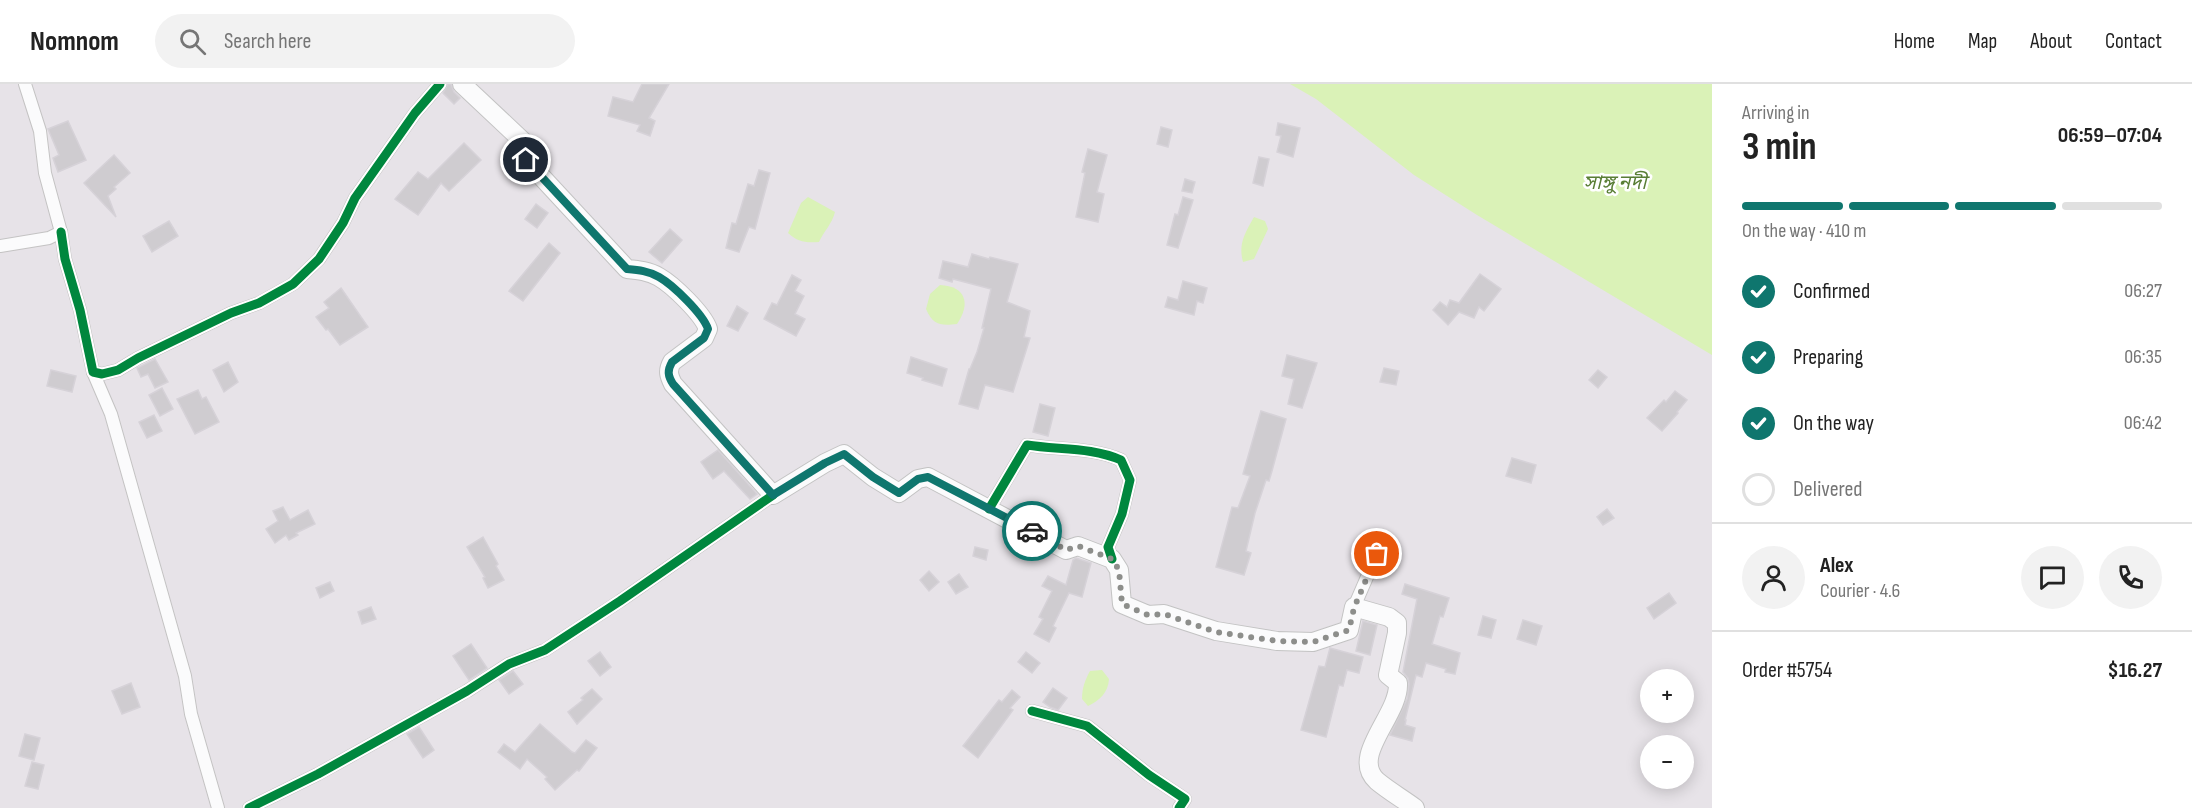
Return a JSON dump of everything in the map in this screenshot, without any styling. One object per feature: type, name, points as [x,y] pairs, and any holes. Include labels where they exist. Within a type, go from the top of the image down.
[{"type":"main road","points":[[462,84],[528,146],[526,160],[627,269],[642,270],[660,277],[679,293],[706,322],[708,329],[704,338],[672,362],[669,376],[673,384],[773,495],[844,454],[873,477],[899,493],[918,479],[928,477],[1066,550],[1078,546],[1112,559],[1119,570],[1122,604],[1148,615],[1164,614],[1216,632],[1277,641],[1313,642],[1349,630],[1354,608],[1389,617],[1397,623],[1397,633],[1388,675],[1398,683],[1399,691],[1387,721],[1370,751],[1368,769],[1376,780],[1415,808]]},
{"type":"street","points":[[25,84],[40,131],[45,173],[61,232],[65,259],[80,310],[93,372],[114,424],[218,808]]},
{"type":"street","points":[[93,372],[102,374],[118,370],[138,358],[231,313],[259,303],[294,284],[320,259],[356,198],[415,113],[440,84]]},
{"type":"street","points":[[0,246],[49,238],[61,232]]},
{"type":"street","points":[[989,509],[1027,445],[1056,450],[1105,453],[1121,460],[1130,480],[1122,514],[1108,547],[1112,559]]},
{"type":"street","points":[[249,808],[318,774],[467,691],[509,664],[546,650],[773,495]]},
{"type":"street","points":[[1354,608],[1377,554]]},
{"type":"street","points":[[1032,711],[1087,726],[1156,780],[1185,799],[1179,808]]},
{"type":"water","name":"সাঙ্গু নদী","points":[[1290,84],[1712,84],[1712,355],[1414,175],[1316,99]]},
{"type":"water","points":[[808,197],[835,212],[819,242],[802,241],[788,233],[801,203]]},
{"type":"water","points":[[1254,217],[1265,221],[1268,229],[1254,259],[1243,262],[1242,244]]},
{"type":"water","points":[[940,285],[956,289],[963,297],[964,310],[957,324],[938,323],[931,318],[926,309],[930,294]]},
{"type":"water","points":[[1102,670],[1109,679],[1107,688],[1100,699],[1088,706],[1082,699],[1085,681],[1090,671]]},
{"type":"building","points":[[448,84],[451,84],[454,92],[460,98],[454,104],[443,93]]},
{"type":"building","points":[[642,84],[669,84],[649,118],[655,121],[650,136],[637,131],[640,125],[608,116],[613,97],[633,102]]},
{"type":"building","points":[[68,121],[86,160],[58,172],[53,158],[59,155],[48,129]]},
{"type":"building","points":[[1278,123],[1300,128],[1293,157],[1277,152],[1281,136],[1276,135]]},
{"type":"building","points":[[1161,127],[1172,130],[1168,147],[1157,144]]},
{"type":"building","points":[[464,143],[481,160],[449,191],[441,183],[418,215],[395,199],[418,172],[428,179]]},
{"type":"building","points":[[1088,149],[1107,155],[1097,192],[1104,194],[1098,222],[1076,217],[1085,173],[1082,172]]},
{"type":"building","points":[[114,155],[130,173],[114,187],[116,189],[108,196],[116,217],[84,183]]},
{"type":"building","points":[[1259,157],[1269,159],[1263,186],[1253,183]]},
{"type":"building","points":[[759,170],[770,173],[755,229],[749,227],[739,252],[726,248],[732,223],[736,224],[748,184],[754,186]]},
{"type":"building","points":[[1185,179],[1195,182],[1192,193],[1182,191]]},
{"type":"building","points":[[1183,197],[1193,200],[1178,248],[1167,245],[1175,214],[1178,215]]},
{"type":"building","points":[[536,204],[548,213],[537,228],[525,219]]},
{"type":"building","points":[[169,221],[178,236],[152,252],[143,236]]},
{"type":"building","points":[[670,229],[682,240],[662,263],[649,252]]},
{"type":"building","points":[[549,243],[560,253],[523,301],[509,291]]},
{"type":"building","points":[[972,254],[1018,264],[1007,302],[1030,311],[1024,337],[1030,338],[1013,392],[985,385],[978,409],[959,404],[984,328],[982,328],[991,289],[953,279],[952,282],[939,278],[943,261],[968,267]]},
{"type":"building","points":[[1480,274],[1501,289],[1484,311],[1479,307],[1474,318],[1459,312],[1448,325],[1433,310],[1440,302],[1447,307],[1450,300],[1459,303]]},
{"type":"building","points":[[792,275],[801,280],[795,291],[804,296],[795,314],[805,319],[796,336],[764,319],[772,303],[777,305]]},
{"type":"building","points":[[1183,281],[1207,288],[1203,303],[1197,301],[1194,315],[1165,307],[1168,297],[1178,300]]},
{"type":"building","points":[[341,288],[368,327],[340,345],[316,317],[329,308],[324,302]]},
{"type":"building","points":[[737,306],[748,313],[738,331],[727,326]]},
{"type":"building","points":[[1287,355],[1317,363],[1302,408],[1288,404],[1294,379],[1282,376]]},
{"type":"building","points":[[911,357],[947,369],[942,386],[907,373]]},
{"type":"building","points":[[155,359],[168,382],[155,388],[148,374],[141,377],[137,368]]},
{"type":"building","points":[[228,362],[238,382],[224,392],[213,370]]},
{"type":"building","points":[[1384,368],[1399,371],[1396,385],[1380,382]]},
{"type":"building","points":[[51,370],[76,376],[72,392],[47,386]]},
{"type":"building","points":[[1598,370],[1607,377],[1598,388],[1589,380]]},
{"type":"building","points":[[162,388],[173,409],[160,416],[149,395]]},
{"type":"building","points":[[198,390],[202,399],[206,397],[219,422],[195,434],[177,399]]},
{"type":"building","points":[[1675,391],[1687,400],[1662,431],[1647,418]]},
{"type":"building","points":[[1040,404],[1055,408],[1048,436],[1033,432]]},
{"type":"building","points":[[1261,411],[1286,419],[1269,481],[1266,480],[1255,513],[1246,551],[1251,553],[1244,575],[1216,567],[1232,507],[1238,508],[1250,476],[1243,474]]},
{"type":"building","points":[[154,415],[162,431],[147,438],[139,422]]},
{"type":"building","points":[[718,450],[757,494],[750,499],[724,471],[713,479],[701,462]]},
{"type":"building","points":[[1512,458],[1536,465],[1531,483],[1506,476]]},
{"type":"building","points":[[283,507],[290,520],[308,510],[315,524],[296,533],[298,535],[289,540],[286,535],[275,543],[266,529],[278,521],[273,511]]},
{"type":"building","points":[[1607,509],[1614,518],[1603,525],[1597,517]]},
{"type":"building","points":[[483,537],[504,580],[488,588],[483,578],[485,577],[467,547]]},
{"type":"building","points":[[975,547],[988,550],[986,560],[973,556]]},
{"type":"building","points":[[1076,558],[1091,563],[1082,597],[1069,593],[1053,626],[1056,628],[1049,642],[1034,634],[1043,619],[1039,617],[1052,591],[1042,586],[1048,576],[1066,585],[1073,560]]},
{"type":"building","points":[[929,571],[939,582],[929,591],[920,580]]},
{"type":"building","points":[[959,574],[968,587],[956,594],[948,582]]},
{"type":"building","points":[[330,582],[334,591],[320,598],[316,588]]},
{"type":"building","points":[[1405,584],[1449,598],[1443,617],[1440,616],[1432,644],[1460,653],[1455,674],[1426,663],[1422,677],[1416,675],[1405,720],[1405,725],[1415,728],[1412,741],[1390,735],[1407,699],[1409,684],[1403,672],[1417,599],[1402,594]]},
{"type":"building","points":[[1669,593],[1676,603],[1654,619],[1647,608]]},
{"type":"building","points":[[371,607],[376,619],[362,624],[358,612]]},
{"type":"building","points":[[1483,616],[1496,620],[1491,638],[1478,635]]},
{"type":"building","points":[[1523,620],[1542,626],[1536,645],[1517,639]]},
{"type":"building","points":[[1363,621],[1377,625],[1370,655],[1356,651]]},
{"type":"building","points":[[471,644],[487,668],[469,680],[453,656]]},
{"type":"building","points":[[1330,648],[1363,657],[1359,673],[1347,670],[1343,686],[1339,685],[1326,737],[1301,730],[1319,666],[1325,667]]},
{"type":"building","points":[[600,652],[611,667],[600,676],[588,661]]},
{"type":"building","points":[[1026,652],[1040,663],[1032,673],[1018,662]]},
{"type":"building","points":[[513,671],[523,684],[509,694],[499,680]]},
{"type":"building","points":[[131,683],[140,707],[122,714],[112,691]]},
{"type":"building","points":[[1053,688],[1067,698],[1058,710],[1043,702]]},
{"type":"building","points":[[592,689],[602,699],[577,724],[568,712]]},
{"type":"building","points":[[1012,690],[1020,697],[1010,708],[1013,710],[978,758],[963,746],[999,700],[1002,702]]},
{"type":"building","points":[[540,724],[572,752],[575,753],[586,740],[597,748],[579,771],[577,770],[555,790],[545,779],[547,777],[527,759],[520,769],[498,752],[504,744],[515,752]]},
{"type":"building","points":[[419,727],[434,750],[423,758],[407,734]]},
{"type":"building","points":[[25,734],[40,738],[34,760],[19,756]]},
{"type":"building","points":[[32,762],[44,765],[38,789],[25,786]]},
{"type":"cycle path","points":[[61,232],[65,259],[80,310],[93,372],[102,374],[118,370],[231,313],[259,303],[293,284],[319,259],[343,223],[355,198],[415,113],[440,84]]},
{"type":"cycle path","points":[[989,509],[1027,445],[1087,451],[1121,460],[1130,480],[1122,514],[1108,547],[1112,559]]},
{"type":"cycle path","points":[[249,808],[318,774],[467,691],[509,664],[545,650],[773,495]]},
{"type":"cycle path","points":[[1032,711],[1087,726],[1149,775],[1185,799],[1179,808]]},
{"type":"way so far","points":[[1032,531],[1066,550],[1078,546],[1112,559],[1119,570],[1122,604],[1148,615],[1164,614],[1216,632],[1277,641],[1313,642],[1349,630],[1354,608],[1377,554]]},
{"type":"route","points":[[526,160],[627,269],[642,270],[660,277],[679,293],[706,322],[708,329],[704,338],[672,362],[669,376],[673,384],[773,495],[844,454],[873,477],[899,493],[918,479],[928,477],[1032,531]]}]
